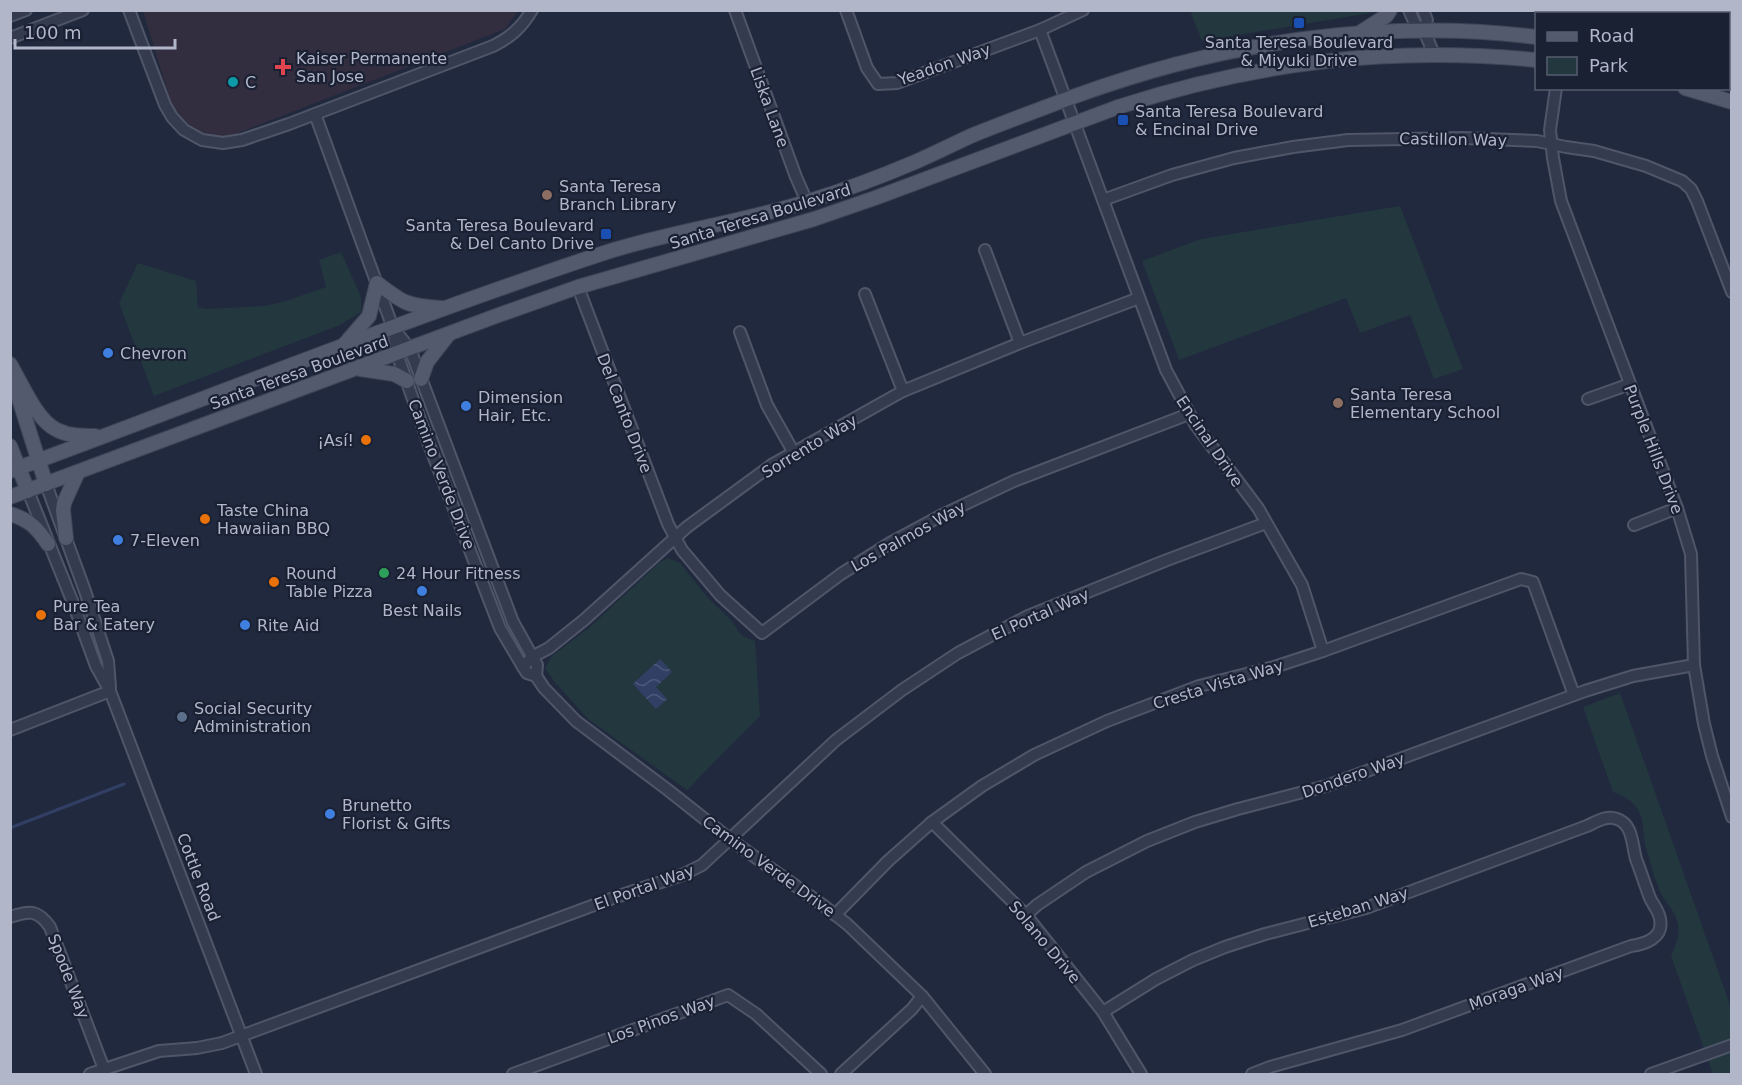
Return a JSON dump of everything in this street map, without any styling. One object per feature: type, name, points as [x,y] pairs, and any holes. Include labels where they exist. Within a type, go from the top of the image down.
[{"type":"main road","points":[[1359,33],[1386,16],[1390,10]]},
{"type":"main road","name":"Santa Teresa Boulevard","points":[[15,469],[446,308],[611,251],[807,202],[896,170],[972,136],[1065,100],[1149,72],[1206,56],[1300,40],[1359,33],[1477,32],[1535,37]]},
{"type":"main road","name":"Santa Teresa Boulevard","points":[[10,497],[578,287],[814,219],[1159,94],[1249,72],[1353,58],[1434,54],[1535,60]]},
{"type":"main road","points":[[1692,90],[1731,102]]},
{"type":"main road","points":[[341,348],[369,316],[377,283],[405,303],[418,307],[446,308]]},
{"type":"main road","points":[[422,379],[427,362],[449,333]]},
{"type":"main road","points":[[10,364],[34,405],[50,426],[70,435],[106,435]]},
{"type":"main road","points":[[358,368],[394,374],[407,381]]},
{"type":"main road","name":"Cottle Road","points":[[10,372],[46,484]]},
{"type":"main road","name":"Cottle Road","points":[[10,446],[15,469],[28,491]]},
{"type":"main road","points":[[66,538],[64,503],[78,472]]},
{"type":"main road","points":[[10,514],[22,518],[37,528],[48,544]]},
{"type":"street","points":[[10,16],[26,10]]},
{"type":"street","points":[[10,38],[83,10]]},
{"type":"street","points":[[129,10],[165,105],[172,117],[184,130],[202,140],[223,143],[242,140],[315,114],[494,46],[516,32],[532,10]]},
{"type":"street","name":"Liska Lane","points":[[735,10],[807,202]]},
{"type":"street","name":"Yeadon Way","points":[[846,10],[867,68],[878,84],[897,82],[1040,30],[1083,10]]},
{"type":"street","points":[[1409,10],[1415,24],[1424,31],[1434,54]]},
{"type":"street","points":[[1424,10],[1427,20],[1424,31]]},
{"type":"street","name":"Encinal Drive","points":[[1040,30],[1166,370],[1189,414],[1258,508],[1302,585],[1323,651]]},
{"type":"street","name":"Purple Hills Drive","points":[[1556,90],[1550,130],[1561,201],[1677,508],[1691,554],[1694,665],[1704,724],[1726,786],[1731,817]]},
{"type":"street","name":"Camino Verde Drive","points":[[315,114],[393,328],[404,351],[422,379],[513,622],[537,665],[536,676]]},
{"type":"street","name":"Castillon Way","points":[[1103,200],[1172,175],[1234,158],[1293,147],[1348,140],[1415,138],[1537,141],[1594,151],[1646,166],[1682,181],[1691,189],[1697,201],[1731,292]]},
{"type":"street","points":[[985,250],[1020,343]]},
{"type":"street","name":"Del Canto Drive","points":[[578,287],[668,524],[675,537]]},
{"type":"street","points":[[865,294],[903,391]]},
{"type":"street","name":"Sorrento Way","points":[[523,667],[532,657],[549,648],[584,620],[687,527],[773,464],[903,391],[1139,298]]},
{"type":"street","points":[[740,332],[767,405],[794,453]]},
{"type":"street","name":"Camino Verde Drive","points":[[404,351],[407,381],[500,628],[527,673],[536,676],[544,688],[576,721],[731,840],[835,915],[922,996],[985,1074]]},
{"type":"street","points":[[1588,399],[1630,384]]},
{"type":"street","name":"Los Palmos Way","points":[[675,537],[682,550],[720,595],[762,633],[841,574],[890,543],[944,514],[1014,481],[1189,414]]},
{"type":"street","name":"Cottle Road","points":[[46,484],[108,661],[110,691]]},
{"type":"street","name":"Cottle Road","points":[[28,491],[96,666],[110,691],[256,1074]]},
{"type":"street","points":[[1634,525],[1677,508]]},
{"type":"street","name":"El Portal Way","points":[[90,1074],[159,1052],[222,1043],[616,897],[682,875],[702,865],[731,840],[836,740],[902,690],[958,653],[1028,616],[1266,523]]},
{"type":"street","name":"Cresta Vista Way","points":[[835,915],[888,861],[932,822],[982,786],[1034,755],[1107,721],[1199,686],[1274,667],[1323,651],[1521,579],[1533,582],[1574,695]]},
{"type":"street","name":"Dondero Way","points":[[1026,915],[1086,872],[1147,841],[1195,822],[1326,786],[1574,695],[1633,676],[1694,665]]},
{"type":"street","points":[[10,729],[110,691]]},
{"type":"street","name":"Esteban Way","points":[[1103,1012],[1156,979],[1192,960],[1225,947],[1265,934],[1366,908],[1608,817],[1619,819]]},
{"type":"street","name":"Moraga Way","points":[[1252,1074],[1402,1030],[1652,940],[1659,931],[1661,921],[1640,870],[1628,826],[1619,819]]},
{"type":"street","name":"Solano Drive","points":[[932,822],[1026,915],[1103,1012],[1142,1074]]},
{"type":"street","name":"Spode Way","points":[[10,917],[30,912],[37,913],[50,927],[104,1069]]},
{"type":"street","name":"Los Pinos Way","points":[[513,1074],[728,994],[756,1014],[821,1074]]},
{"type":"street","points":[[841,1074],[922,996]]},
{"type":"street","points":[[1651,1074],[1731,1045]]},
{"type":"shaded area","name":"Kaiser Permanente San Jose","points":[[143,11],[518,11],[505,29],[225,138],[196,132],[172,106]]},
{"type":"green space","points":[[1388,10],[1202,41],[1190,11]]},
{"type":"green space","points":[[1400,206],[1463,369],[1434,379],[1410,315],[1360,333],[1346,298],[1179,360],[1142,261],[1201,239]]},
{"type":"green space","points":[[341,252],[361,297],[361,312],[340,325],[154,396],[119,303],[138,263],[196,281],[198,307],[206,309],[265,306],[326,287],[319,260]]},
{"type":"green space","points":[[668,558],[680,563],[743,636],[755,641],[760,716],[687,790],[588,719],[545,668],[552,656],[590,627],[660,562]]},
{"type":"green space","points":[[1620,693],[1731,1008],[1731,1074],[1713,1074],[1671,956],[1678,937],[1677,920],[1656,880],[1646,848],[1643,822],[1632,802],[1613,792],[1583,707]]},
{"type":"water","points":[[660,659],[672,672],[656,687],[667,699],[656,709],[633,684]]},
{"type":"waterway","points":[[10,828],[124,784]]},
{"type":"place","name":"Santa Teresa Boulevard & Miyuki Drive","points":[[1299,23]]},
{"type":"place","name":"Kaiser Permanente San Jose","points":[[283,67]]},
{"type":"place","name":"C","points":[[233,82]]},
{"type":"place","name":"Santa Teresa Boulevard & Encinal Drive","points":[[1123,120]]},
{"type":"place","name":"Santa Teresa Branch Library","points":[[547,195]]},
{"type":"place","name":"Santa Teresa Boulevard & Del Canto Drive","points":[[606,234]]},
{"type":"place","name":"Chevron","points":[[108,353]]},
{"type":"place","name":"Santa Teresa Elementary School","points":[[1338,403]]},
{"type":"place","name":"Dimension Hair, Etc.","points":[[466,406]]},
{"type":"place","name":"¡Así!","points":[[366,440]]},
{"type":"place","name":"Taste China Hawaiian BBQ","points":[[205,519]]},
{"type":"place","name":"7-Eleven","points":[[118,540]]},
{"type":"place","name":"24 Hour Fitness","points":[[384,573]]},
{"type":"place","name":"Round Table Pizza","points":[[274,582]]},
{"type":"place","name":"Best Nails","points":[[422,591]]},
{"type":"place","name":"Pure Tea Bar & Eatery","points":[[41,615]]},
{"type":"place","name":"Rite Aid","points":[[245,625]]},
{"type":"place","name":"Social Security Administration","points":[[182,717]]},
{"type":"place","name":"Brunetto Florist & Gifts","points":[[330,814]]}]
